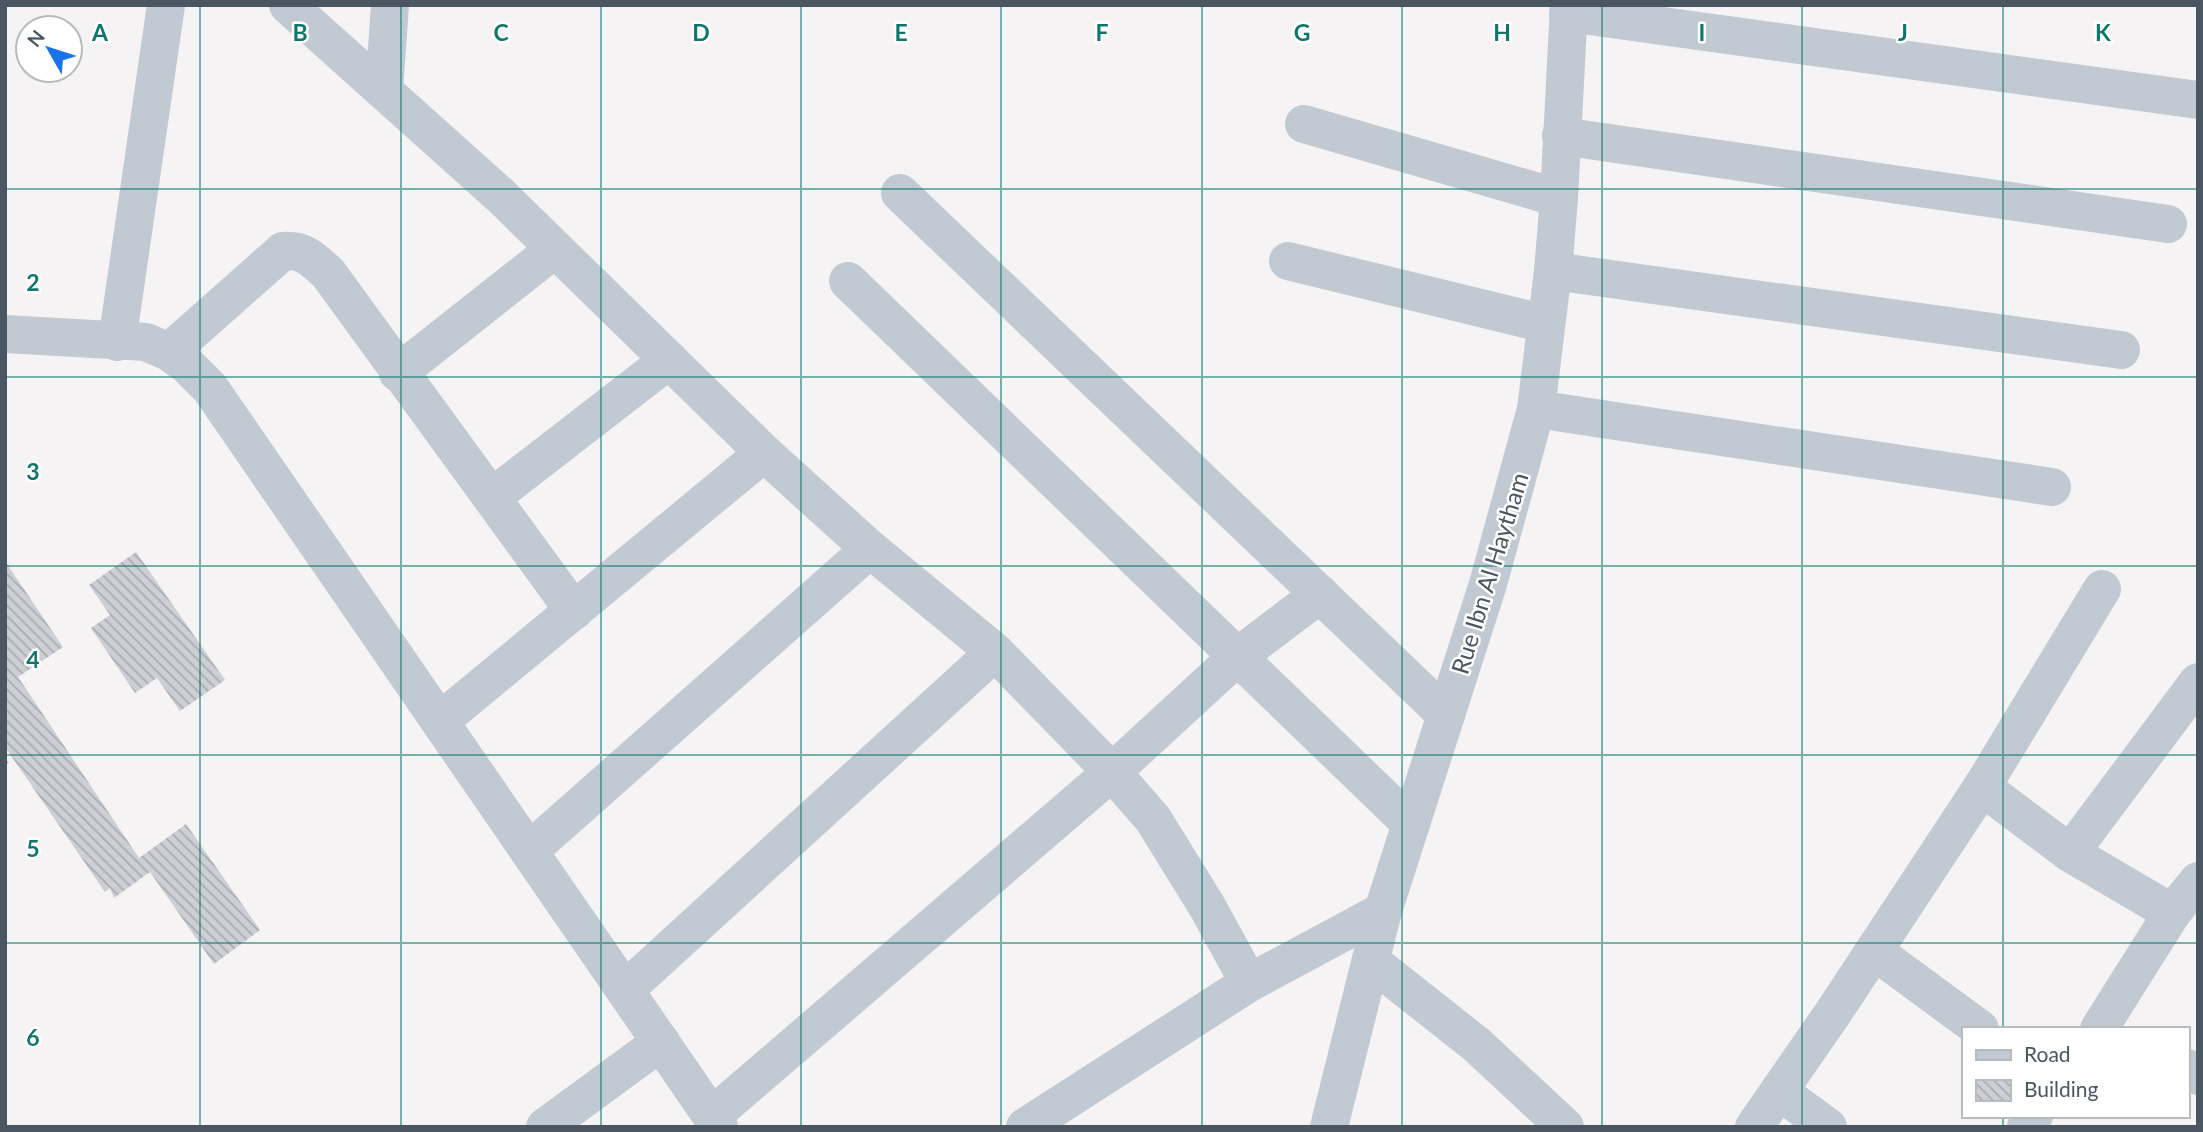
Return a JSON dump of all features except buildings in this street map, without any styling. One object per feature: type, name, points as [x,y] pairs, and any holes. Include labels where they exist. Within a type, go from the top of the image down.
[{"type":"street","points":[[117,342],[166,5]]},
{"type":"street","points":[[288,5],[500,195],[764,453],[870,549],[995,652],[1112,772],[1153,819],[1208,908],[1249,983]]},
{"type":"street","points":[[384,91],[390,5]]},
{"type":"street","points":[[1569,9],[2198,100]]},
{"type":"street","name":"Rue Ibn Al Haytham","points":[[1329,1127],[1383,911],[1489,584],[1536,409],[1553,271],[1569,9]]},
{"type":"street","points":[[1304,124],[1559,198]]},
{"type":"street","points":[[1561,136],[2168,224]]},
{"type":"street","points":[[900,192],[1446,715]]},
{"type":"street","points":[[398,373],[555,249]]},
{"type":"street","points":[[169,352],[283,251],[296,250],[312,258],[328,273],[398,373],[574,611]]},
{"type":"street","points":[[1288,261],[1546,324]]},
{"type":"street","points":[[1553,271],[2121,349]]},
{"type":"street","points":[[848,281],[1411,824]]},
{"type":"street","points":[[5,334],[146,342],[169,352],[187,365],[210,388],[715,1122],[1112,772],[1237,657],[1320,594]]},
{"type":"street","points":[[492,497],[669,360]]},
{"type":"street","points":[[1536,409],[2052,487]]},
{"type":"street","points":[[440,722],[764,453]]},
{"type":"street","points":[[529,851],[870,549]]},
{"type":"street","points":[[1754,1127],[1983,788],[2102,589]]},
{"type":"street","points":[[625,990],[995,652]]},
{"type":"street","points":[[2070,853],[2198,682]]},
{"type":"street","points":[[1983,788],[2070,853],[2172,913]]},
{"type":"street","points":[[2114,1024],[2172,913],[2198,881]]},
{"type":"street","points":[[1024,1127],[1249,983],[1383,911]]},
{"type":"street","points":[[1874,951],[1977,1027]]},
{"type":"street","points":[[1372,962],[1477,1045],[1565,1127]]},
{"type":"street","points":[[545,1127],[661,1042]]},
{"type":"street","points":[[1779,1091],[1828,1127]]}]
